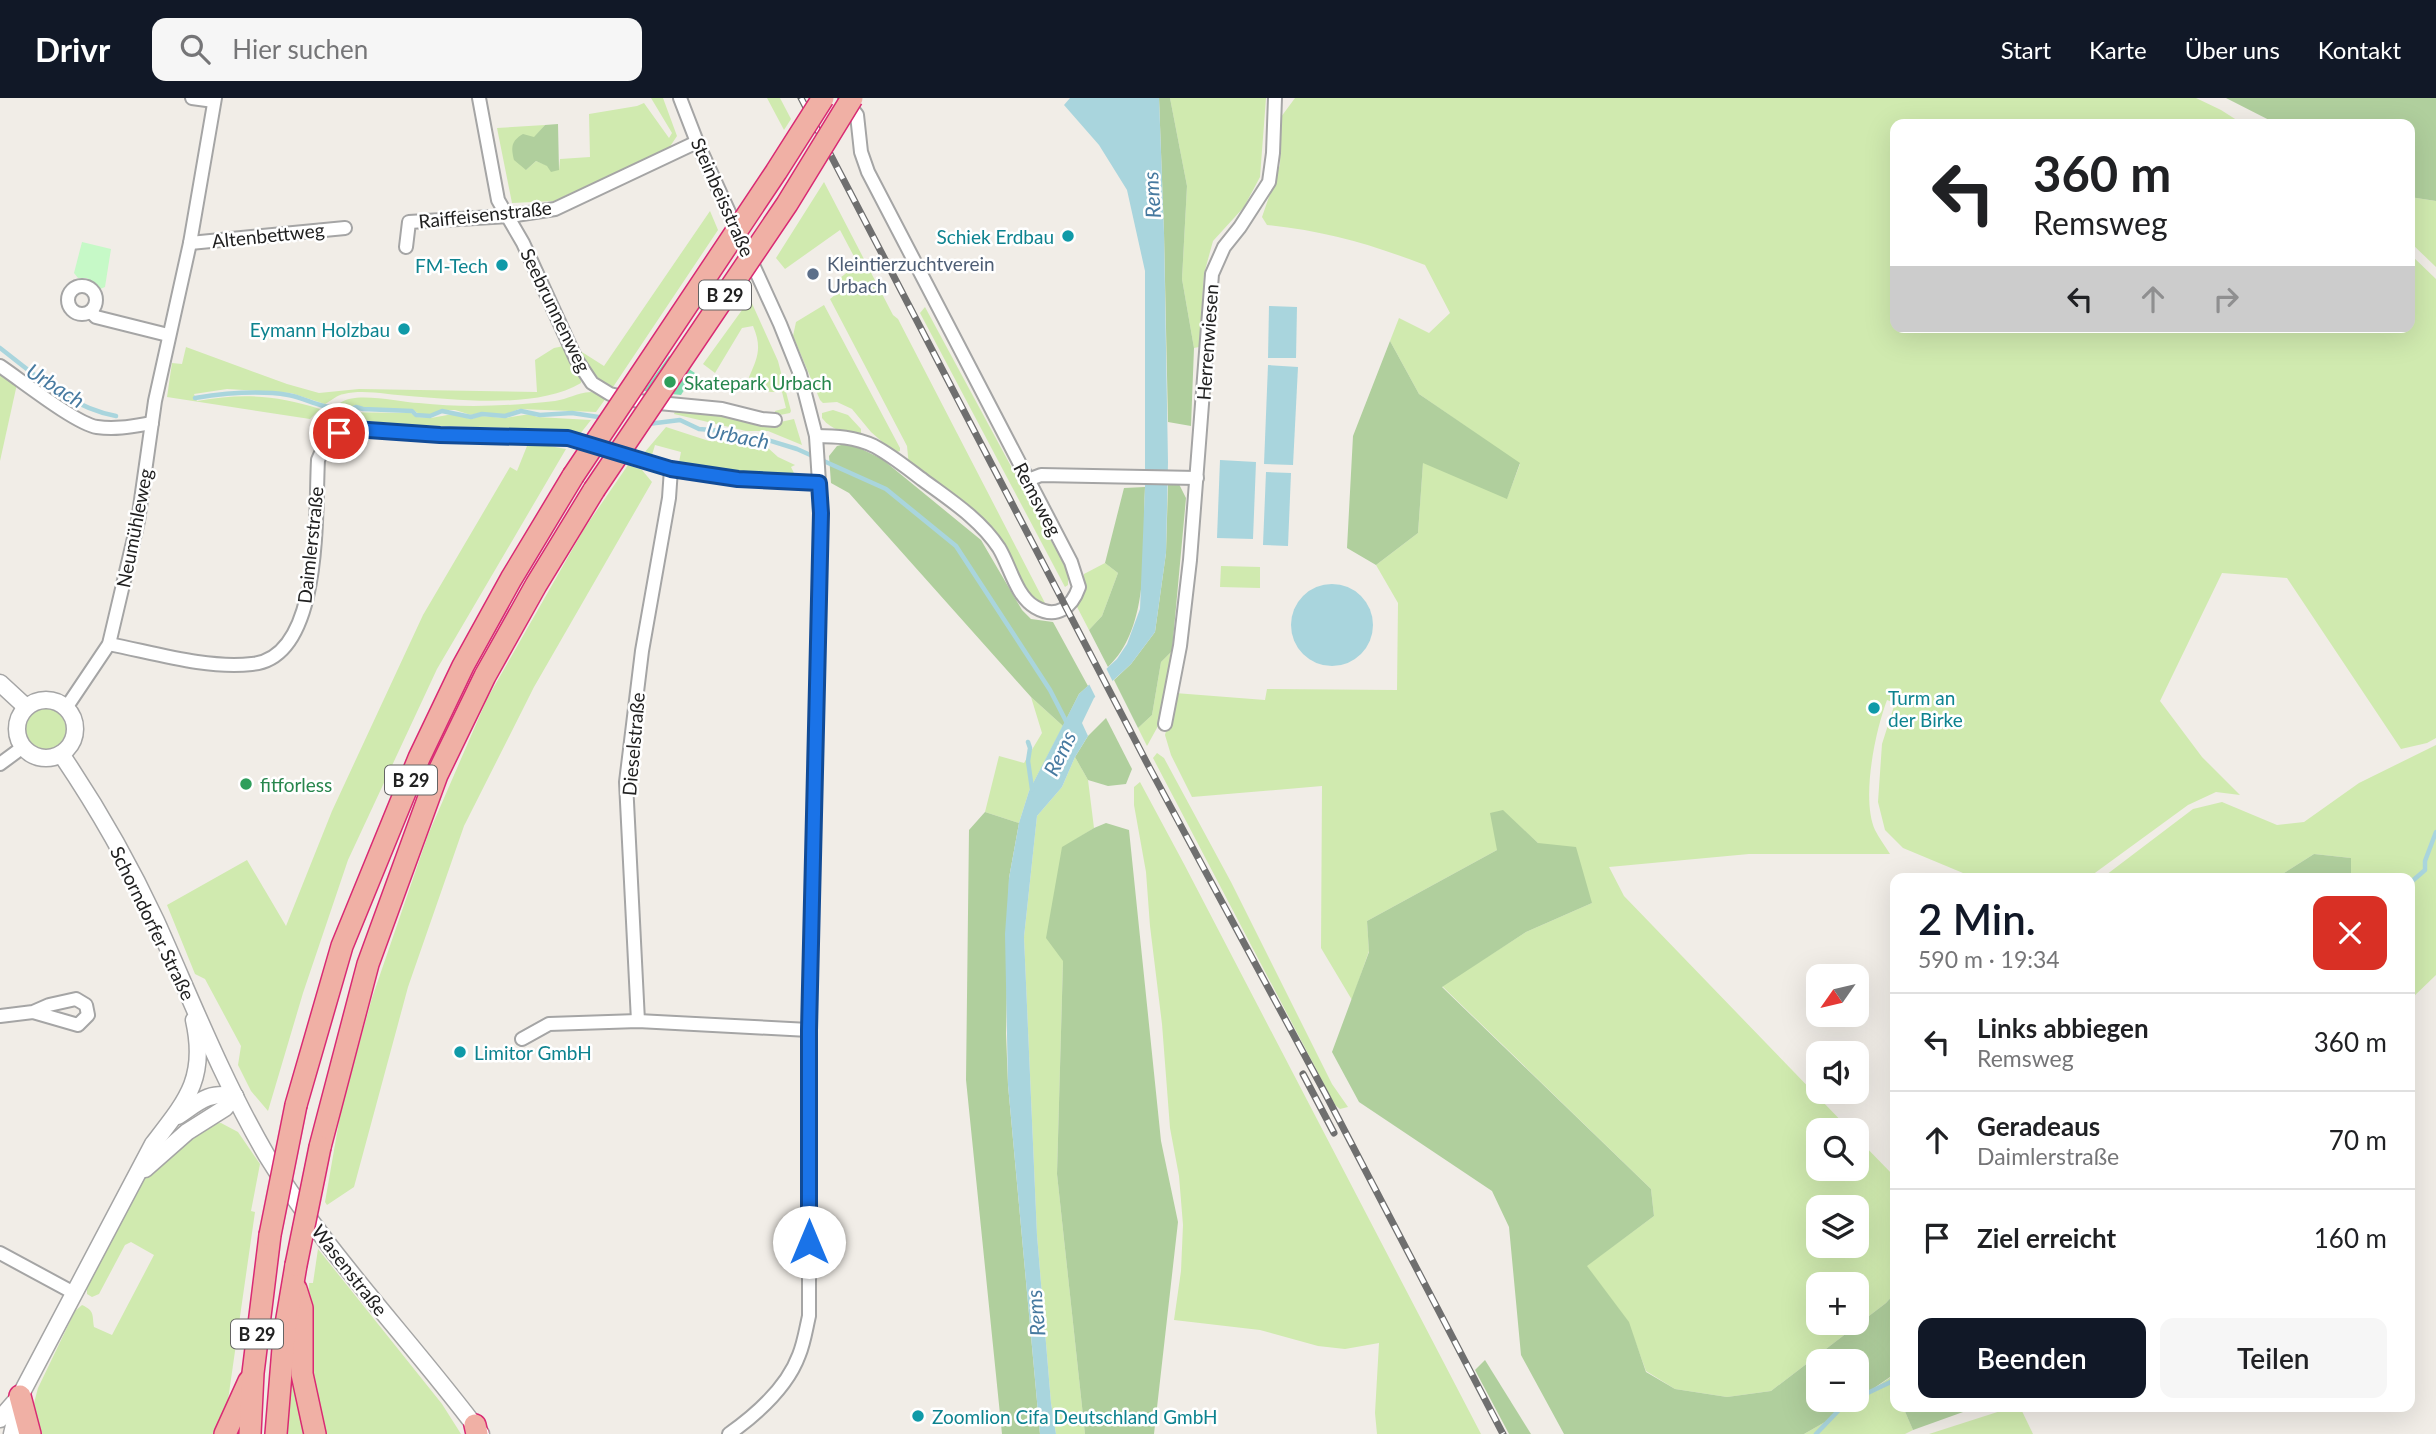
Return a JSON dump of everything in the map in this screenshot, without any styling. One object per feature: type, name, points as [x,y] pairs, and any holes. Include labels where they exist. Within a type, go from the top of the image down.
[{"type":"highway","name":"B 29","points":[[250,1434],[253,1373],[270,1234],[296,1105],[342,946],[419,758],[469,655],[573,476],[823,98]]},
{"type":"highway","name":"B 29","points":[[276,1434],[284,1336],[320,1147],[368,964],[437,775],[485,676],[536,584],[594,490],[787,204],[852,98]]},
{"type":"highway","points":[[295,1273],[302,1308],[302,1374],[315,1434]]},
{"type":"highway","points":[[225,1434],[253,1373]]},
{"type":"highway","points":[[20,1396],[30,1434]]},
{"type":"street","points":[[192,98],[215,99]]},
{"type":"street","name":"Seebrunnenweg","points":[[480,98],[498,200],[523,243],[576,359],[592,383],[610,394],[638,401],[709,407],[762,419],[775,419]]},
{"type":"street","name":"Steinbeisstraße","points":[[680,98],[800,374],[816,440],[819,478],[820,551],[809,1030],[809,1316],[799,1355],[785,1381],[758,1411],[729,1434]]},
{"type":"street","name":"Remsweg","points":[[816,440],[843,436],[873,446],[890,456],[984,528],[999,548],[1026,600],[1036,608],[1046,612],[1064,611],[1076,596],[1078,578],[868,172],[861,152],[857,114],[842,98]]},
{"type":"street","name":"Herrenwiesen","points":[[1165,724],[1180,646],[1212,274],[1223,247],[1240,228],[1269,182],[1275,98]]},
{"type":"street","name":"Neumühleweg","points":[[66,708],[110,644],[138,521],[152,423],[190,243],[215,99]]},
{"type":"street","name":"Raiffeisenstraße","points":[[406,247],[409,222],[509,216],[555,209],[697,142]]},
{"type":"street","name":"Altenbettweg","points":[[190,243],[345,228]]},
{"type":"street","points":[[91,312],[96,317],[169,335]]},
{"type":"street","points":[[0,366],[64,411],[94,427],[116,429],[152,423]]},
{"type":"street","name":"Daimlerstraße","points":[[110,644],[187,660],[221,663],[254,664],[279,653],[292,640],[308,599],[318,460],[325,444],[339,433],[354,429],[440,435],[568,438],[671,469]]},
{"type":"street","points":[[671,469],[738,479],[819,478]]},
{"type":"street","name":"Dieselstraße","points":[[638,1021],[626,782],[642,651],[669,498],[671,469]]},
{"type":"street","points":[[1028,480],[1041,475],[1196,478]]},
{"type":"street","points":[[0,683],[26,707]]},
{"type":"street","points":[[50,700],[66,708],[74,722],[75,731],[69,747],[61,754],[45,759],[35,757],[23,747],[16,729],[19,717],[26,707],[33,702],[50,700]]},
{"type":"street","points":[[0,764],[23,747]]},
{"type":"street","name":"Schorndorfer Straße","points":[[61,754],[81,783],[144,895],[235,1096]]},
{"type":"street","points":[[0,1419],[20,1396],[153,1144],[173,1119],[194,1085],[199,1063],[197,1034],[188,994]]},
{"type":"street","points":[[0,1016],[33,1012]]},
{"type":"street","points":[[522,1039],[549,1024],[638,1021],[809,1030]]},
{"type":"street","points":[[134,1179],[187,1132],[225,1108],[235,1096],[219,1093],[207,1096],[173,1119]]},
{"type":"street","name":"Wasenstraße","points":[[235,1096],[267,1156],[312,1222],[478,1431]]},
{"type":"street","points":[[0,1253],[74,1293]]},
{"type":"street","points":[[12,1434],[20,1396]]},
{"type":"green space","points":[[651,98],[663,98],[677,136],[669,148],[554,201],[512,203],[497,128],[545,125],[534,138],[526,170],[536,161],[559,170],[560,159],[590,157],[589,114],[644,103],[669,138],[672,133]]},
{"type":"green space","points":[[767,98],[780,98],[791,119],[784,130]]},
{"type":"green space","points":[[1159,98],[1170,98],[1187,186],[1182,279],[1194,348],[1191,426],[1168,422]]},
{"type":"green space","points":[[1170,98],[1266,98],[1260,177],[1244,207],[1213,241],[1204,274],[1199,347],[1194,348],[1182,279],[1187,186]]},
{"type":"green space","points":[[1295,98],[2196,98],[2235,119],[1890,119],[1890,333],[2415,333],[2415,259],[2436,279],[2436,738],[2401,749],[2287,578],[2222,573],[2160,701],[2202,757],[2240,795],[2216,792],[2188,805],[2095,873],[1963,873],[1903,848],[1885,830],[1878,802],[1882,744],[1895,703],[1887,700],[1874,747],[1869,801],[1875,830],[1890,854],[1749,854],[1609,867],[1624,896],[1806,1084],[1806,1104],[1825,1104],[1838,1118],[1806,1118],[1806,1181],[1869,1181],[1869,1150],[1890,1172],[1890,1299],[1886,1303],[1869,1316],[1869,1272],[1806,1272],[1806,1335],[1844,1335],[1826,1349],[1806,1349],[1806,1364],[1771,1391],[1727,1397],[1675,1389],[1646,1371],[1628,1322],[1586,1266],[1654,1216],[1651,1189],[1442,986],[1526,932],[1592,903],[1538,843],[1503,811],[1497,850],[1367,921],[1369,951],[1352,1000],[1321,948],[1322,786],[1192,797],[1171,755],[1165,735],[1175,693],[1265,700],[1267,689],[1397,690],[1398,603],[1376,565],[1418,533],[1423,462],[1507,498],[1520,464],[1419,394],[1390,341],[1399,318],[1429,333],[1450,313],[1425,265],[1347,239],[1267,225],[1262,217],[1280,165],[1281,117]]},
{"type":"green space","points":[[2226,98],[2436,98],[2436,201],[2415,198],[2415,119],[2267,119]]},
{"type":"green space","points":[[558,124],[559,170],[551,172],[547,166],[536,161],[526,170],[514,160],[512,151],[516,139],[523,134],[534,137],[545,125]]},
{"type":"green space","points":[[824,182],[1046,605],[1032,600],[998,536],[987,523],[909,466],[907,446],[830,299],[841,290],[836,281],[858,264],[840,230],[785,269],[776,258]]},
{"type":"green space","points":[[2415,198],[2436,201],[2436,267],[2415,247]]},
{"type":"green space","points":[[710,211],[718,230],[611,390],[600,384],[574,347],[604,366]]},
{"type":"green space","points":[[82,242],[111,249],[105,287],[100,289],[87,278],[78,278],[74,273]]},
{"type":"green space","points":[[750,299],[778,361],[790,413],[775,416],[775,411],[786,408],[782,392],[753,388],[749,377],[757,358],[758,346],[753,326],[742,328],[715,373],[703,364]]},
{"type":"green space","points":[[824,305],[900,451],[895,453],[871,432],[852,409],[837,402],[823,403],[820,400],[793,336],[796,322]]},
{"type":"green space","points":[[925,307],[1068,572],[1068,585],[1065,587],[920,313]]},
{"type":"green space","points":[[1390,341],[1419,394],[1520,463],[1507,499],[1423,463],[1418,533],[1376,565],[1347,548],[1353,436]]},
{"type":"green space","points":[[564,346],[581,375],[581,383],[543,397],[520,400],[474,401],[360,392],[341,395],[325,404],[291,393],[227,389],[194,394],[197,401],[259,397],[320,409],[310,419],[167,397],[172,363],[182,364],[186,347],[319,393],[359,389],[537,392],[535,360],[554,348]]},
{"type":"green space","name":"Skatepark Urbach","points":[[669,356],[695,373],[681,395],[644,391]]},
{"type":"green space","points":[[0,372],[17,384],[0,461]]},
{"type":"green space","points":[[591,392],[606,398],[596,412],[519,409],[505,415],[471,415],[455,410],[442,410],[430,415],[419,414],[412,409],[369,409],[355,405],[348,408],[340,403],[366,397],[436,405],[504,405],[555,401]]},
{"type":"green space","points":[[677,407],[715,411],[767,425],[794,419],[802,445],[768,431],[746,431],[674,414]]},
{"type":"green space","points":[[833,410],[848,415],[861,429],[861,434],[830,426],[822,418],[822,413]]},
{"type":"green space","points":[[331,412],[411,413],[416,417],[431,418],[453,414],[471,419],[481,416],[505,418],[530,414],[537,417],[591,420],[580,434],[548,429],[409,425],[350,419],[327,422],[326,416]]},
{"type":"green space","points":[[666,427],[709,441],[745,442],[768,448],[778,457],[795,465],[791,467],[794,473],[750,473],[679,462],[681,452],[655,445],[652,455],[644,453]]},
{"type":"green space","points":[[849,443],[882,459],[981,540],[1022,610],[1031,619],[1053,622],[1088,686],[1079,694],[1063,726],[1031,697],[849,493],[831,483],[829,456],[837,446]]},
{"type":"green space","points":[[543,445],[566,449],[437,669],[348,860],[303,993],[268,1111],[251,1091],[238,1065],[241,1046],[205,979],[195,974],[167,905],[247,860],[286,926],[332,811],[423,615],[510,467],[517,471],[527,446]]},
{"type":"green space","points":[[628,465],[642,470],[652,482],[534,687],[464,826],[408,987],[354,1187],[327,1205],[325,1202],[341,1110],[372,998],[428,835],[487,699],[584,529]]},
{"type":"green space","points":[[1179,484],[1186,498],[1172,651],[1161,662],[1152,715],[1138,728],[1114,680],[1131,664],[1155,632],[1166,553],[1168,485]]},
{"type":"green space","points":[[1145,487],[1144,558],[1138,607],[1122,650],[1108,667],[1089,630],[1102,616],[1118,573],[1105,563],[1124,488]]},
{"type":"green space","points":[[1105,563],[1118,573],[1102,616],[1089,630],[1075,603],[1084,591],[1084,574]]},
{"type":"green space","points":[[1221,566],[1260,567],[1260,588],[1220,587]]},
{"type":"green space","points":[[1172,651],[1163,717],[1147,746],[1138,728],[1152,715],[1161,662]]},
{"type":"green space","points":[[1031,697],[1063,726],[1029,791],[1019,823],[985,812],[999,756],[1024,763],[1042,733]]},
{"type":"green space","points":[[44,708],[59,715],[66,730],[59,745],[44,752],[29,745],[22,730],[29,715]]},
{"type":"green space","points":[[1106,718],[1132,769],[1126,784],[1108,786],[1088,780],[1075,757],[1088,736]]},
{"type":"green space","points":[[2436,745],[2436,975],[2415,995],[2415,873],[2351,873],[2351,858],[2314,854],[2284,873],[2109,873],[2193,809],[2222,802],[2277,825],[2304,822],[2359,783]]},
{"type":"green space","points":[[1157,753],[1164,758],[1231,882],[1332,1084],[1348,1107],[1340,1109],[1335,1105],[1153,758]]},
{"type":"green space","points":[[1075,757],[1088,780],[1094,828],[1062,848],[1063,961],[1057,1174],[1085,1434],[1056,1434],[1037,1235],[1024,937],[1037,816],[1062,787]]},
{"type":"green space","points":[[1140,782],[1481,1434],[1377,1434],[1375,1413],[1379,1343],[1345,1349],[1318,1346],[1260,1330],[1174,1320],[1181,1271],[1183,1225],[1179,1176],[1170,1128],[1146,872],[1134,805],[1134,787]]},
{"type":"green space","points":[[1503,810],[1538,843],[1576,847],[1592,903],[1526,932],[1442,987],[1651,1189],[1654,1216],[1587,1266],[1629,1322],[1646,1372],[1675,1389],[1727,1397],[1771,1391],[1806,1364],[1806,1412],[1840,1412],[1804,1434],[1564,1434],[1521,1355],[1509,1227],[1492,1191],[1359,1102],[1332,1052],[1369,952],[1367,921],[1497,850],[1490,813]]},
{"type":"green space","points":[[985,812],[1019,823],[1009,878],[1006,1033],[1008,1085],[1040,1434],[1002,1434],[966,1080],[969,830]]},
{"type":"green space","points":[[1106,823],[1129,830],[1161,1141],[1178,1222],[1154,1434],[1085,1434],[1057,1174],[1063,961],[1046,938],[1062,847]]},
{"type":"green space","points":[[2314,854],[2351,858],[2351,873],[2284,873]]},
{"type":"green space","points":[[221,1123],[238,1132],[260,1164],[251,1211],[255,1212],[228,1400],[216,1434],[38,1434],[34,1403],[38,1388],[75,1311],[82,1305],[86,1307],[92,1314],[94,1327],[112,1335],[154,1255],[131,1242],[125,1245],[99,1294],[92,1297],[87,1294],[87,1287],[131,1200],[150,1170],[205,1124]]},
{"type":"green space","points":[[318,1249],[442,1404],[461,1434],[318,1434],[306,1336],[309,1283],[313,1283]]},
{"type":"green space","points":[[1890,1299],[1890,1377],[1869,1392],[1869,1349],[1826,1349],[1844,1335],[1869,1335],[1869,1316]]},
{"type":"green space","points":[[1485,1360],[1531,1434],[1509,1434],[1475,1370]]},
{"type":"green space","points":[[1890,1378],[1890,1412],[1905,1412],[1913,1430],[1905,1434],[1804,1434],[1840,1412],[1869,1412],[1869,1392]]},
{"type":"green space","points":[[291,1379],[296,1380],[304,1434],[286,1434]]},
{"type":"green space","points":[[1905,1412],[1963,1412],[1913,1430]]},
{"type":"green space","points":[[1997,1412],[2022,1412],[2033,1434],[1929,1434]]},
{"type":"water","name":"Rems","points":[[1070,98],[1159,98],[1168,462],[1166,553],[1155,632],[1131,664],[1094,698],[1082,723],[1088,736],[1062,787],[1037,816],[1024,937],[1037,1235],[1056,1434],[1040,1434],[1008,1085],[1005,934],[1009,878],[1019,823],[1029,791],[1079,694],[1117,659],[1127,644],[1140,609],[1145,487],[1145,271],[1127,190],[1099,145],[1064,105]]},
{"type":"water","points":[[1269,306],[1297,307],[1296,358],[1268,358]]},
{"type":"water","points":[[1268,365],[1298,367],[1293,465],[1264,464]]},
{"type":"water","points":[[1220,460],[1256,462],[1253,539],[1217,538]]},
{"type":"water","points":[[1266,472],[1291,473],[1288,546],[1263,545]]},
{"type":"water","points":[[1332,584],[1348,587],[1361,596],[1370,609],[1373,625],[1370,641],[1361,654],[1348,663],[1332,666],[1316,663],[1303,654],[1294,641],[1291,625],[1294,609],[1303,596],[1316,587]]},
{"type":"pier","points":[[1105,666],[1114,684],[1097,700],[1088,682]]},
{"type":"waterway","name":"Urbach","points":[[0,348],[69,398],[84,406],[116,416]]},
{"type":"waterway","name":"Urbach","points":[[195,398],[276,393],[340,409],[356,407],[412,411],[416,415],[430,416],[442,411],[471,417],[482,414],[505,416],[521,411],[540,415],[572,413],[605,418]]},
{"type":"waterway","name":"Urbach","points":[[648,424],[680,420],[699,429],[724,431],[733,438],[758,437],[797,449],[886,489],[956,546],[1050,690],[1068,725]]},
{"type":"waterway","name":"Rems","points":[[1028,742],[1032,789]]},
{"type":"waterway","points":[[2415,879],[2425,870],[2425,861],[2436,832]]},
{"type":"waterway","points":[[1869,1392],[1890,1382]]},
{"type":"waterway","points":[[1816,1434],[1837,1412]]},
{"type":"railway","points":[[801,98],[1148,765],[1325,1093],[1503,1434]]},
{"type":"railway","points":[[1303,1074],[1334,1133]]},
{"type":"place","name":"Schiek Erdbau","points":[[1068,236]]},
{"type":"place","name":"FM-Tech","points":[[502,265]]},
{"type":"place","name":"Kleintierzuchtverein Urbach","points":[[813,274]]},
{"type":"place","name":"Eymann Holzbau","points":[[404,329]]},
{"type":"place","name":"Skatepark Urbach","points":[[670,382]]},
{"type":"place","name":"Turm an der Birke","points":[[1874,708]]},
{"type":"place","name":"fitforless","points":[[246,784]]},
{"type":"place","name":"Limitor GmbH","points":[[460,1052]]},
{"type":"place","name":"Zoomlion Cifa Deutschland GmbH","points":[[918,1416]]},
{"type":"route","points":[[339,433],[354,429],[440,435],[568,438],[671,469],[738,479],[819,483],[821,513],[809,1030],[809,1242]]}]
